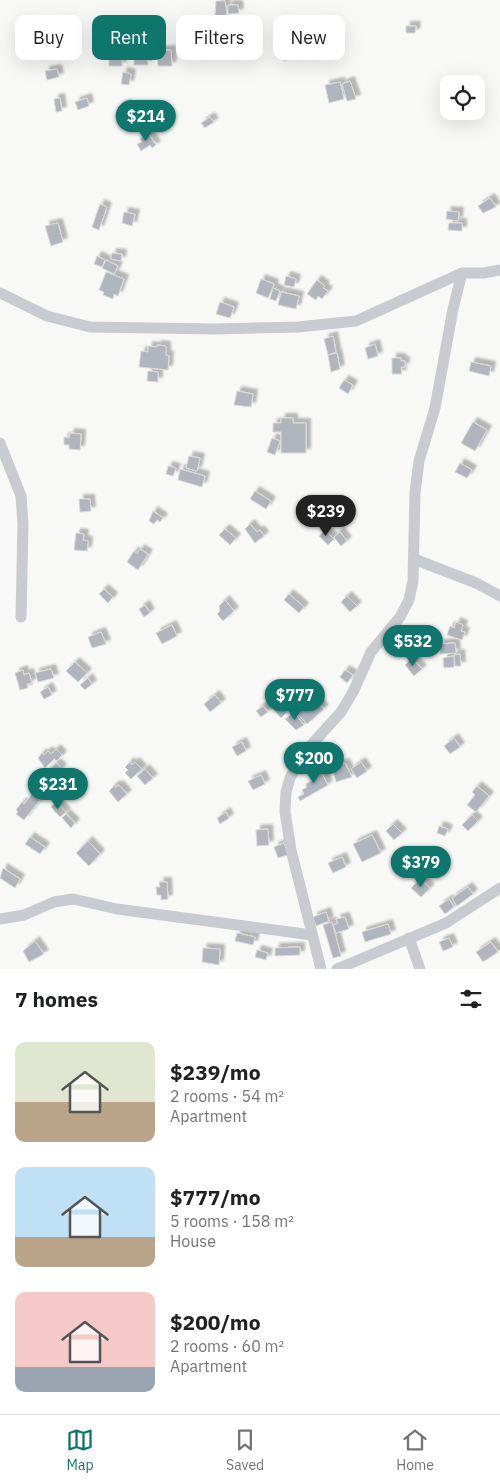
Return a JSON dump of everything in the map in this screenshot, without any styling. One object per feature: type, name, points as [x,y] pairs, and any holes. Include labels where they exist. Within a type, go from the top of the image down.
[{"type":"street","points":[[0,293],[47,316],[90,327],[214,329],[306,326],[356,321],[462,273],[484,273],[500,270]]},
{"type":"street","points":[[320,969],[291,850],[285,812],[286,792],[290,778],[304,753],[341,712],[353,692],[371,652],[400,617],[409,600],[414,559],[415,493],[419,461],[435,408],[453,309],[462,273]]},
{"type":"street","points":[[0,443],[21,496],[23,524],[21,617]]},
{"type":"street","points":[[414,559],[476,583],[500,596]]},
{"type":"street","points":[[337,969],[446,923],[500,888]]},
{"type":"street","points":[[0,919],[24,915],[54,902],[73,900],[117,909],[312,935]]},
{"type":"street","points":[[410,938],[420,969]]},
{"type":"building","points":[[216,1],[225,1],[227,15],[215,15]]},
{"type":"building","points":[[228,5],[238,5],[239,13],[228,14]]},
{"type":"building","points":[[406,26],[416,26],[415,33],[406,33]]},
{"type":"building","points":[[166,50],[171,50],[172,66],[158,66],[158,60],[166,60]]},
{"type":"building","points":[[109,60],[122,60],[122,66],[109,66]]},
{"type":"building","points":[[134,60],[148,60],[148,65],[134,65]]},
{"type":"building","points":[[57,69],[59,77],[47,80],[45,71]]},
{"type":"building","points":[[123,72],[131,74],[129,85],[121,84]]},
{"type":"building","points":[[350,81],[356,99],[347,101],[342,84]]},
{"type":"building","points":[[340,82],[344,99],[329,103],[325,85]]},
{"type":"building","points":[[60,98],[62,111],[56,112],[54,99]]},
{"type":"building","points":[[87,98],[89,106],[78,110],[75,102]]},
{"type":"building","points":[[126,104],[132,119],[124,122],[118,107]]},
{"type":"building","points":[[210,117],[214,122],[205,128],[201,123]]},
{"type":"building","points":[[148,133],[156,145],[152,148],[150,145],[141,151],[137,144],[142,142],[140,139]]},
{"type":"building","points":[[490,198],[496,207],[483,213],[478,206]]},
{"type":"building","points":[[100,204],[107,207],[99,230],[92,227]]},
{"type":"building","points":[[447,211],[459,212],[458,221],[446,219]]},
{"type":"building","points":[[124,212],[135,214],[132,226],[122,223]]},
{"type":"building","points":[[58,223],[63,242],[51,246],[45,226]]},
{"type":"building","points":[[449,223],[462,223],[462,231],[448,230]]},
{"type":"building","points":[[112,253],[122,254],[121,261],[111,259]]},
{"type":"building","points":[[97,256],[105,260],[102,267],[94,264]]},
{"type":"building","points":[[106,260],[118,266],[114,274],[102,268]]},
{"type":"building","points":[[106,272],[124,279],[118,296],[114,294],[113,299],[103,295],[104,292],[99,290]]},
{"type":"building","points":[[286,276],[296,279],[294,287],[284,285]]},
{"type":"building","points":[[261,279],[274,284],[268,298],[256,293]]},
{"type":"building","points":[[317,280],[328,291],[322,299],[318,296],[316,300],[307,294]]},
{"type":"building","points":[[273,288],[280,291],[276,301],[270,299]]},
{"type":"building","points":[[281,292],[299,296],[296,309],[278,305]]},
{"type":"building","points":[[220,302],[234,307],[230,318],[216,314]]},
{"type":"building","points":[[333,336],[336,352],[328,355],[324,339]]},
{"type":"building","points":[[375,344],[378,356],[368,359],[365,348]]},
{"type":"building","points":[[157,345],[166,346],[166,355],[169,356],[168,370],[139,367],[141,351],[148,352],[148,346],[157,347]]},
{"type":"building","points":[[337,353],[340,369],[331,372],[328,355]]},
{"type":"building","points":[[392,358],[401,358],[401,361],[405,361],[405,367],[401,367],[402,374],[392,374]]},
{"type":"building","points":[[471,362],[491,366],[489,376],[469,371]]},
{"type":"building","points":[[148,371],[158,372],[158,382],[147,381]]},
{"type":"building","points":[[344,380],[353,385],[348,394],[339,388]]},
{"type":"building","points":[[237,391],[253,394],[251,407],[234,405]]},
{"type":"building","points":[[281,418],[293,418],[293,423],[306,423],[306,453],[281,453],[281,432],[273,432],[273,423],[281,423]]},
{"type":"building","points":[[473,422],[487,430],[475,451],[461,443]]},
{"type":"building","points":[[70,433],[81,434],[80,450],[69,449],[69,445],[64,445],[64,437],[69,438]]},
{"type":"building","points":[[272,438],[280,441],[275,455],[267,452]]},
{"type":"building","points":[[189,456],[200,458],[197,471],[186,468]]},
{"type":"building","points":[[460,463],[472,470],[467,478],[455,472]]},
{"type":"building","points":[[168,466],[176,468],[173,476],[166,474]]},
{"type":"building","points":[[180,469],[205,476],[202,487],[178,480]]},
{"type":"building","points":[[255,491],[271,501],[266,509],[250,499]]},
{"type":"building","points":[[79,499],[90,499],[91,511],[80,512]]},
{"type":"building","points":[[153,511],[163,518],[160,522],[157,520],[154,524],[149,521]]},
{"type":"building","points":[[250,524],[257,532],[260,530],[264,536],[255,543],[245,529]]},
{"type":"building","points":[[225,529],[236,538],[230,545],[219,535]]},
{"type":"building","points":[[325,530],[334,539],[328,545],[319,536]]},
{"type":"building","points":[[340,532],[347,541],[341,546],[334,537]]},
{"type":"building","points":[[76,533],[84,534],[83,540],[88,541],[87,551],[74,550]]},
{"type":"building","points":[[140,549],[148,554],[138,570],[127,562],[134,551],[137,554]]},
{"type":"building","points":[[104,589],[113,597],[108,603],[99,594]]},
{"type":"building","points":[[289,594],[304,607],[299,613],[284,600]]},
{"type":"building","points":[[347,596],[357,606],[350,612],[341,602]]},
{"type":"building","points":[[225,600],[234,611],[223,621],[217,614],[220,611],[219,606]]},
{"type":"building","points":[[145,605],[150,613],[144,617],[139,609]]},
{"type":"building","points":[[456,622],[463,625],[461,631],[465,632],[462,640],[447,635],[450,626],[454,628]]},
{"type":"building","points":[[172,625],[177,636],[162,644],[156,633]]},
{"type":"building","points":[[101,632],[106,644],[92,648],[88,637]]},
{"type":"building","points":[[455,643],[456,653],[440,654],[440,644]]},
{"type":"building","points":[[460,654],[461,666],[455,666],[454,655]]},
{"type":"building","points":[[454,656],[454,667],[444,668],[443,658]]},
{"type":"building","points":[[412,658],[422,669],[414,676],[405,665]]},
{"type":"building","points":[[75,662],[87,673],[78,682],[66,671]]},
{"type":"building","points":[[51,669],[54,678],[38,682],[35,673]]},
{"type":"building","points":[[23,670],[24,675],[29,673],[32,683],[27,684],[28,688],[20,690],[15,673]]},
{"type":"building","points":[[345,670],[353,675],[347,683],[340,677]]},
{"type":"building","points":[[88,678],[92,684],[85,690],[80,685]]},
{"type":"building","points":[[48,687],[52,695],[44,699],[40,692]]},
{"type":"building","points":[[215,695],[221,703],[210,712],[204,704]]},
{"type":"building","points":[[315,698],[324,709],[307,724],[297,713]]},
{"type":"building","points":[[280,703],[287,712],[281,718],[273,709]]},
{"type":"building","points":[[263,706],[268,712],[261,717],[256,711]]},
{"type":"building","points":[[294,712],[304,725],[296,730],[285,719]]},
{"type":"building","points":[[454,738],[460,747],[450,754],[444,746]]},
{"type":"building","points":[[242,742],[246,751],[237,756],[232,747]]},
{"type":"building","points":[[56,749],[62,755],[57,761],[54,759],[45,768],[38,758],[42,753],[44,755],[48,751],[51,754]]},
{"type":"building","points":[[130,762],[132,765],[135,762],[142,769],[131,779],[125,773],[128,770],[125,767]]},
{"type":"building","points":[[361,762],[367,771],[357,778],[351,769]]},
{"type":"building","points":[[56,763],[62,768],[53,779],[46,773]]},
{"type":"building","points":[[345,763],[352,777],[336,782],[333,771],[339,770],[338,765]]},
{"type":"building","points":[[318,767],[328,785],[300,801],[298,797],[304,794],[302,790],[307,787],[306,784],[315,779],[310,771]]},
{"type":"building","points":[[145,769],[153,778],[145,785],[137,776]]},
{"type":"building","points":[[261,775],[265,784],[253,790],[248,781]]},
{"type":"building","points":[[115,785],[116,787],[119,785],[127,794],[118,802],[109,791]]},
{"type":"building","points":[[477,786],[489,796],[476,812],[467,805],[475,795],[472,792]]},
{"type":"building","points":[[32,794],[40,800],[24,820],[16,814],[18,812],[16,810]]},
{"type":"building","points":[[56,802],[66,812],[60,817],[51,807]]},
{"type":"building","points":[[226,812],[229,818],[220,824],[217,818]]},
{"type":"building","points":[[66,814],[75,823],[71,828],[62,818]]},
{"type":"building","points":[[472,815],[478,821],[468,831],[462,825]]},
{"type":"building","points":[[393,824],[402,833],[394,840],[386,831]]},
{"type":"building","points":[[439,826],[448,829],[445,836],[437,833]]},
{"type":"building","points":[[268,829],[269,845],[257,846],[256,830]]},
{"type":"building","points":[[372,835],[381,853],[362,862],[353,844]]},
{"type":"building","points":[[30,837],[45,847],[40,854],[25,844]]},
{"type":"building","points":[[88,841],[100,854],[89,866],[76,853]]},
{"type":"building","points":[[284,843],[288,855],[278,858],[274,847]]},
{"type":"building","points":[[342,857],[346,867],[333,873],[328,863]]},
{"type":"building","points":[[3,868],[20,879],[15,888],[0,878]]},
{"type":"building","points":[[420,879],[430,888],[421,897],[411,888]]},
{"type":"building","points":[[159,882],[167,882],[168,899],[161,900],[161,895],[157,895],[156,887],[160,887]]},
{"type":"building","points":[[468,887],[473,894],[457,906],[452,898]]},
{"type":"building","points":[[449,899],[454,907],[445,914],[439,906]]},
{"type":"building","points":[[326,912],[329,921],[316,926],[313,917]]},
{"type":"building","points":[[345,917],[349,929],[336,933],[333,925],[338,923],[336,919]]},
{"type":"building","points":[[332,922],[341,956],[333,958],[323,925]]},
{"type":"building","points":[[388,924],[391,934],[365,942],[362,932]]},
{"type":"building","points":[[237,933],[255,937],[253,945],[235,941]]},
{"type":"building","points":[[449,938],[453,947],[443,951],[439,942]]},
{"type":"building","points":[[35,941],[44,954],[29,962],[23,951]]},
{"type":"building","points":[[491,942],[498,952],[483,962],[476,952]]},
{"type":"building","points":[[300,947],[300,955],[275,956],[275,948]]},
{"type":"building","points":[[203,948],[220,949],[219,965],[202,962]]},
{"type":"building","points":[[257,950],[268,953],[266,960],[255,957]]}]
